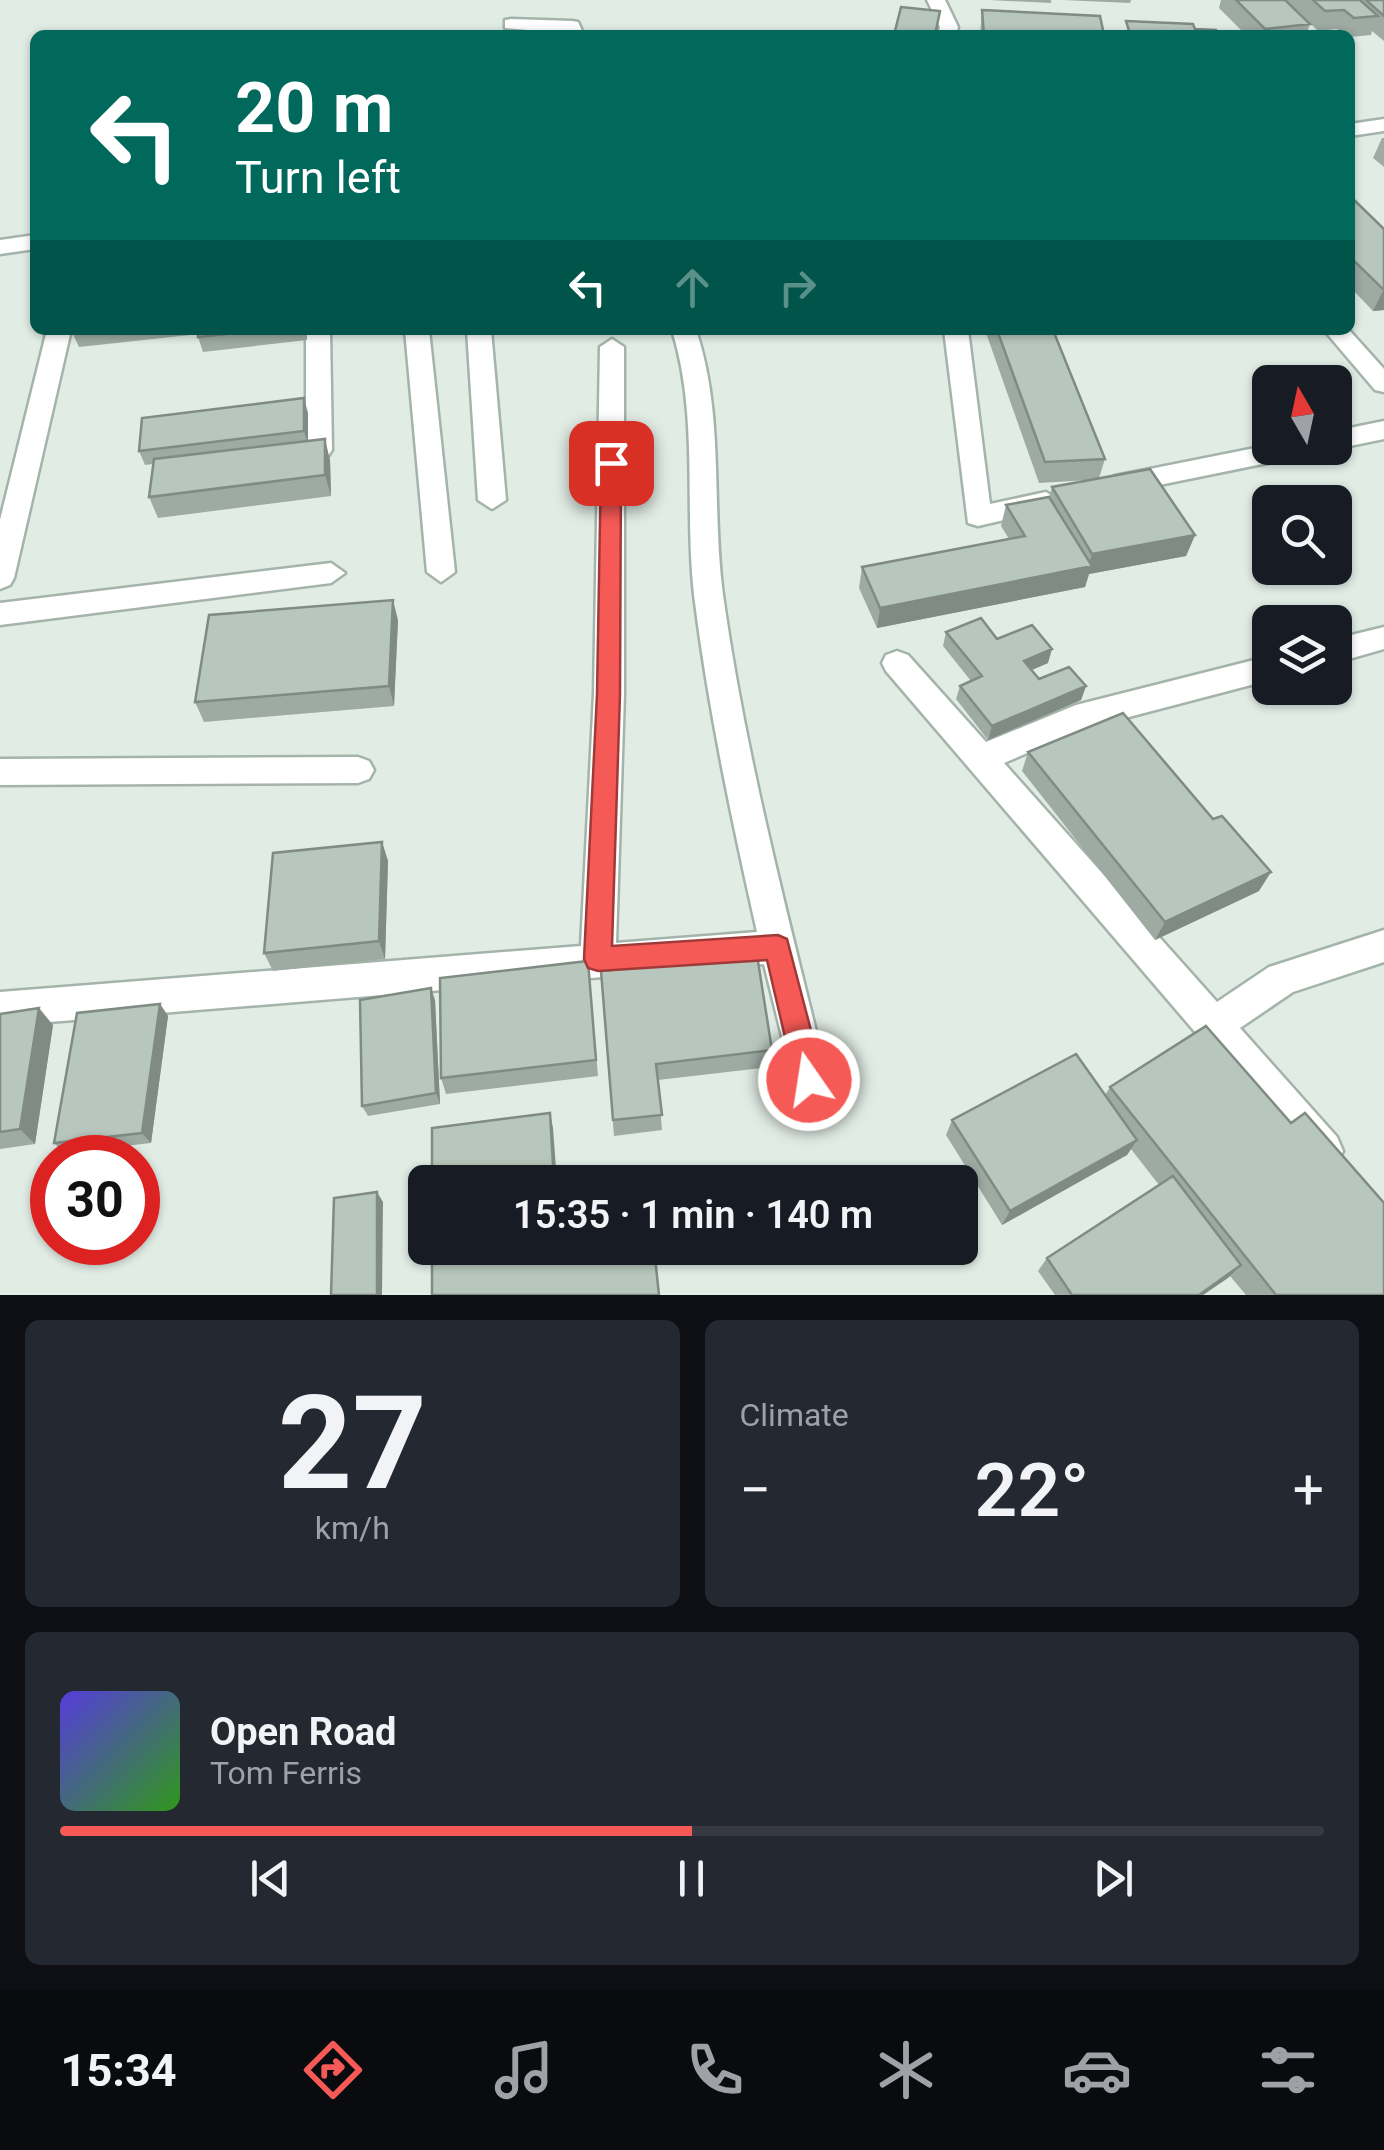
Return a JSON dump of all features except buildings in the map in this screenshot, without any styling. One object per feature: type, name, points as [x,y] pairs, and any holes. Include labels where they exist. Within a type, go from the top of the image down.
[{"type":"street","points":[[936,0],[948,30]]},
{"type":"street","points":[[511,24],[572,26],[573,30]]},
{"type":"street","points":[[1355,129],[1384,125]]},
{"type":"street","points":[[0,247],[30,243]]},
{"type":"street","points":[[0,578],[57,335]]},
{"type":"street","points":[[265,458],[318,450],[318,335]]},
{"type":"street","points":[[417,335],[441,572]]},
{"type":"street","points":[[479,335],[492,500]]},
{"type":"street","points":[[685,335],[696,378],[708,592],[778,948],[809,1080]]},
{"type":"street","points":[[957,335],[978,516],[1252,457]]},
{"type":"street","points":[[1340,335],[1384,384]]},
{"type":"street","points":[[598,959],[609,694],[612,347]]},
{"type":"street","points":[[1352,437],[1384,430]]},
{"type":"street","points":[[0,614],[330,573]]},
{"type":"street","points":[[1352,646],[1384,638]]},
{"type":"street","points":[[897,664],[1211,1027],[1344,1174]]},
{"type":"street","points":[[980,760],[1076,718],[1252,673]]},
{"type":"street","points":[[0,772],[358,770]]},
{"type":"street","points":[[1211,1027],[1282,980],[1384,946]]},
{"type":"street","points":[[0,1009],[598,959],[778,948]]},
{"type":"route","points":[[611,463],[609,694],[598,959],[778,948],[809,1080]]}]
